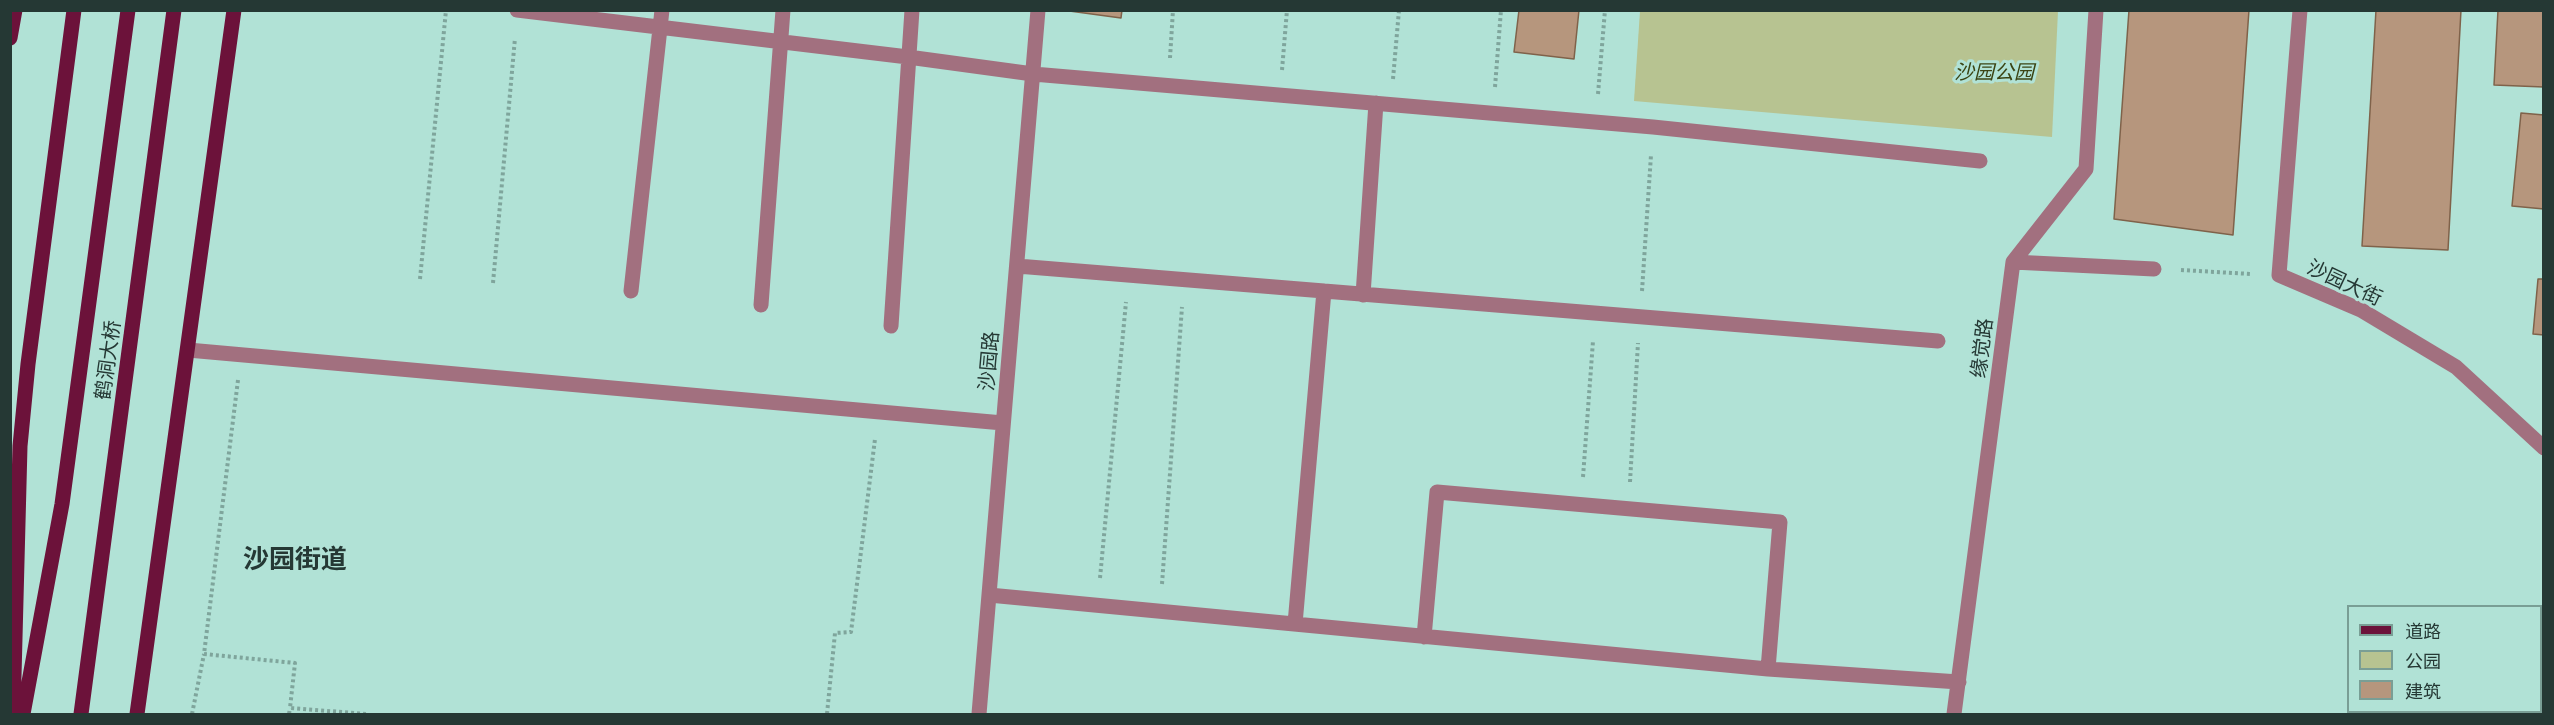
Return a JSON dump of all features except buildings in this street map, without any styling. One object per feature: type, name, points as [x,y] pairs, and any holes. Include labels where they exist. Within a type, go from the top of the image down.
[{"type":"main road","points":[[10,38],[15,10]]},
{"type":"main road","points":[[13,714],[20,446],[38,283],[74,10]]},
{"type":"main road","name":"鹤洞大桥","points":[[23,714],[63,504],[128,10]]},
{"type":"main road","name":"鹤洞大桥","points":[[81,714],[174,10]]},
{"type":"main road","points":[[137,714],[234,10]]},
{"type":"street","points":[[517,10],[1033,74],[1653,127],[1980,161]]},
{"type":"street","points":[[631,291],[662,10]]},
{"type":"street","points":[[761,305],[783,10]]},
{"type":"street","points":[[891,326],[912,10]]},
{"type":"street","name":"沙园路","points":[[979,714],[1038,10]]},
{"type":"street","points":[[2013,262],[2086,169],[2096,10]]},
{"type":"street","name":"沙园大街","points":[[2300,10],[2279,275],[2361,310],[2456,367],[2544,448]]},
{"type":"street","points":[[1363,295],[1384,104]]},
{"type":"street","points":[[2013,262],[2154,269]]},
{"type":"street","name":"缘觉路","points":[[1954,714],[2013,262]]},
{"type":"street","points":[[1017,266],[1938,341]]},
{"type":"street","points":[[1295,624],[1324,291]]},
{"type":"street","points":[[188,350],[1003,423]]},
{"type":"street","points":[[1424,637],[1437,492],[1780,522],[1768,669]]},
{"type":"street","points":[[989,595],[1768,669],[1959,682]]},
{"type":"path","points":[[420,279],[447,10]]},
{"type":"path","points":[[1168,85],[1173,10]]},
{"type":"path","points":[[1280,95],[1287,10]]},
{"type":"path","points":[[1384,104],[1399,10]]},
{"type":"path","points":[[1493,113],[1501,10]]},
{"type":"path","points":[[1596,122],[1605,10]]},
{"type":"path","points":[[493,283],[515,34]]},
{"type":"path","points":[[1628,509],[1653,127]]},
{"type":"path","points":[[2154,269],[2279,275]]},
{"type":"path","points":[[1097,606],[1128,275]]},
{"type":"path","points":[[1160,612],[1184,280]]},
{"type":"path","points":[[1581,504],[1595,313]]},
{"type":"path","points":[[192,714],[204,654],[242,355]]},
{"type":"path","points":[[826,714],[835,633],[851,632],[878,412]]},
{"type":"path","points":[[204,654],[295,663],[289,714]]},
{"type":"path","points":[[290,708],[367,714]]},
{"type":"green space","name":"沙园公园","points":[[1640,11],[2058,11],[2052,137],[1634,101]]},
{"type":"district","name":"沙园街道","points":[[295,558]]}]
